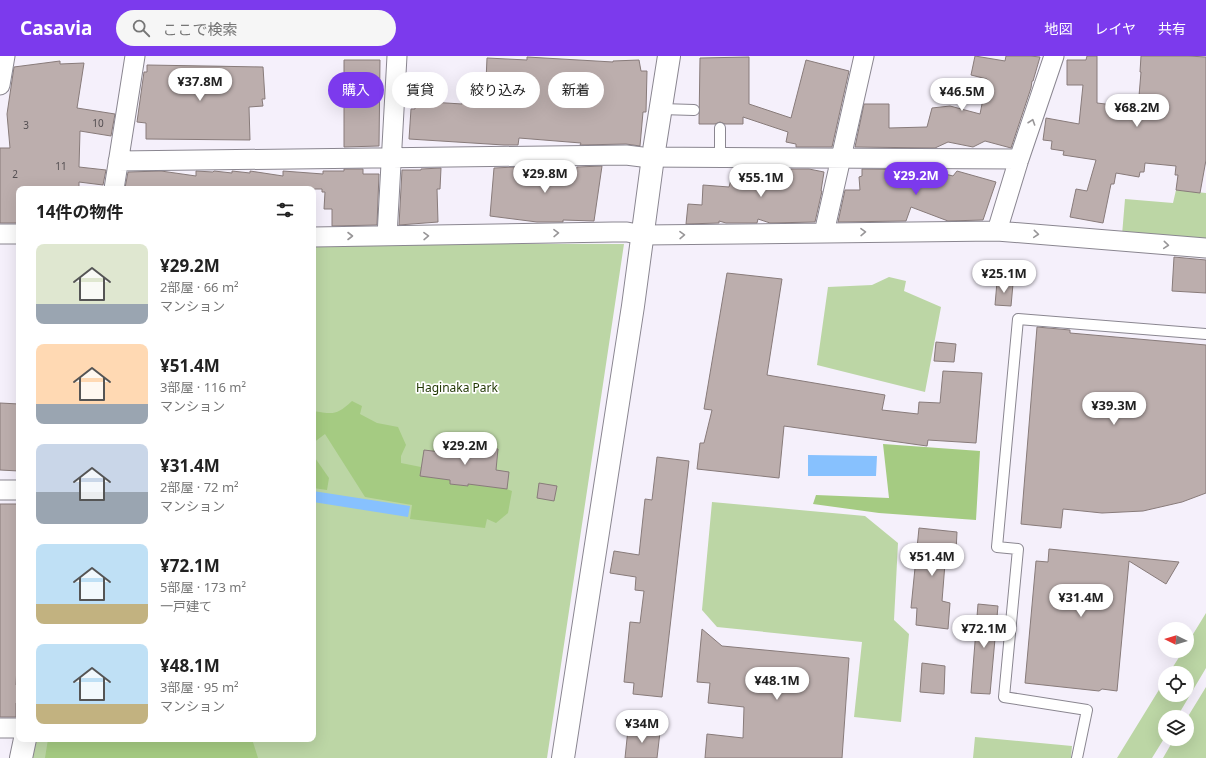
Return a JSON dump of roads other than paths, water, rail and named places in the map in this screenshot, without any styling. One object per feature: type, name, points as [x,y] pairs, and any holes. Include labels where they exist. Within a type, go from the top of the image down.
[{"type":"street","points":[[0,84],[5,56]]},
{"type":"street","points":[[114,186],[135,56]]},
{"type":"street","points":[[387,236],[397,56]]},
{"type":"street","points":[[563,758],[669,56]]},
{"type":"street","points":[[824,232],[864,56]]},
{"type":"street","points":[[997,231],[1054,56]]},
{"type":"street","points":[[118,161],[626,155],[653,157],[1020,159]]},
{"type":"street","points":[[316,237],[613,232],[627,232],[643,235],[997,231],[1206,248]]},
{"type":"street","points":[[0,234],[16,234]]},
{"type":"street","points":[[0,490],[16,490]]},
{"type":"street","points":[[0,728],[16,728]]},
{"type":"street","points":[[21,758],[24,742]]},
{"type":"lane","points":[[661,109],[694,110]]},
{"type":"lane","points":[[720,128],[720,157]]},
{"type":"lane","points":[[1077,758],[1087,710],[1004,697],[1018,549],[997,547],[1018,319],[1206,334]]},
{"type":"water","points":[[808,455],[877,456],[876,476],[808,476]]},
{"type":"water","points":[[316,491],[410,506],[408,517],[316,502]]},
{"type":"park label","name":"Haginaka Park","points":[[457,388]]}]
